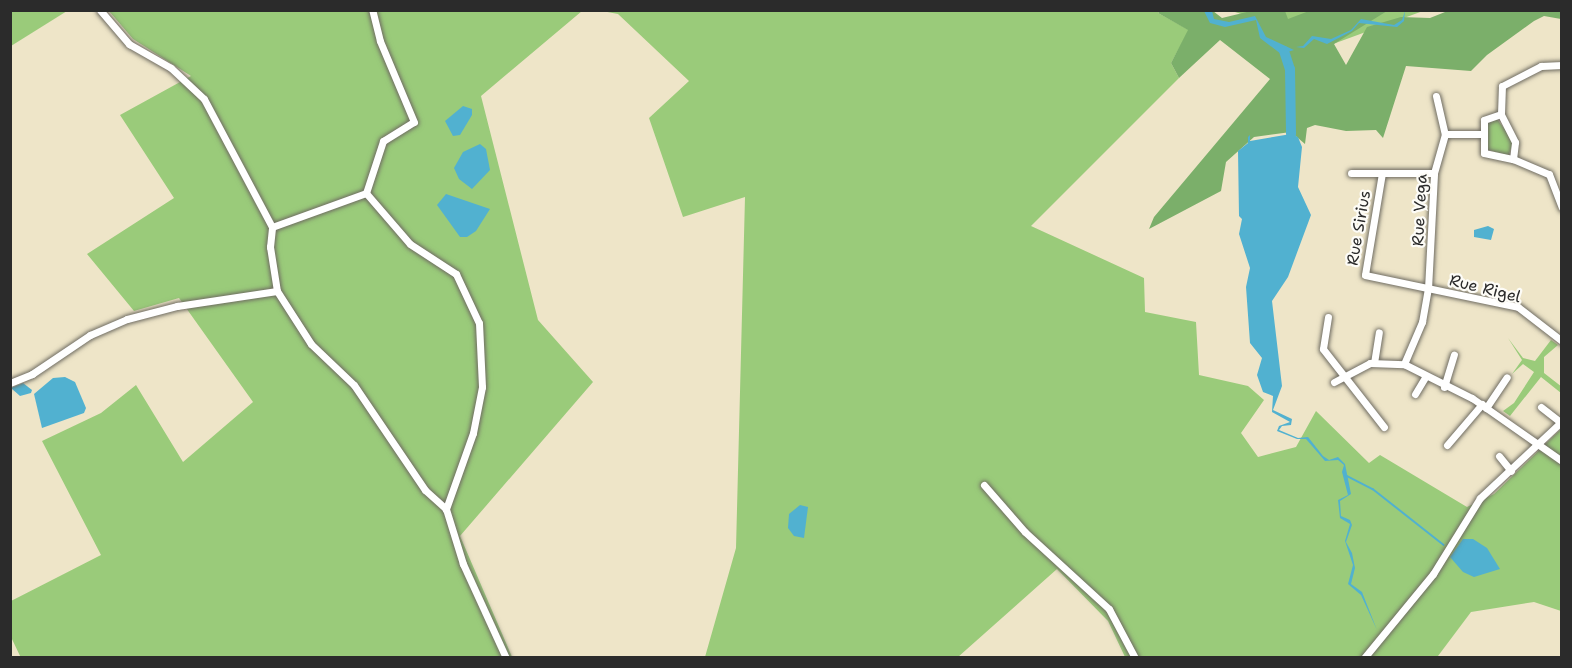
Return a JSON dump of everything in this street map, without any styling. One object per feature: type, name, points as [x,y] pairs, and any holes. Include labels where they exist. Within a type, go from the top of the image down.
[{"type":"street","points":[[100,10],[129,44],[171,68],[204,99],[272,227],[270,247],[277,291],[311,344],[354,385],[425,490],[446,509],[462,564],[506,657]]},
{"type":"street","points":[[366,194],[383,141],[414,122],[380,41],[372,10]]},
{"type":"street","points":[[1513,159],[1515,141],[1501,114],[1504,83],[1541,66],[1562,65]]},
{"type":"street","points":[[1436,96],[1445,134],[1481,134]]},
{"type":"street","points":[[1501,114],[1484,120],[1481,134],[1486,155],[1513,159],[1549,174],[1562,208]]},
{"type":"street","name":"Rue Vega","points":[[1404,364],[1422,322],[1428,289],[1434,174],[1445,134]]},
{"type":"street","points":[[1351,173],[1382,173]]},
{"type":"street","name":"Rue Sirius","points":[[1428,289],[1369,278],[1364,274],[1382,173],[1434,174]]},
{"type":"street","points":[[272,227],[366,194]]},
{"type":"street","points":[[366,194],[411,244],[456,274],[479,323],[482,387],[473,433],[446,509]]},
{"type":"street","name":"Rue Rigel","points":[[1428,289],[1518,307],[1562,341]]},
{"type":"street","points":[[10,383],[32,374],[90,335],[127,319],[177,306],[277,291]]},
{"type":"street","points":[[1328,317],[1323,349],[1384,427]]},
{"type":"street","points":[[1374,363],[1379,332]]},
{"type":"street","points":[[1444,387],[1454,354]]},
{"type":"street","points":[[1334,382],[1342,376],[1374,363],[1404,364],[1484,406],[1562,461]]},
{"type":"street","points":[[1415,394],[1426,376]]},
{"type":"street","points":[[1447,445],[1484,406],[1507,377]]},
{"type":"street","points":[[1364,657],[1433,574],[1480,498],[1540,445],[1561,422],[1541,407]]},
{"type":"street","points":[[1498,456],[1511,471]]},
{"type":"street","points":[[984,485],[1025,532],[1109,609],[1135,657]]},
{"type":"green space","points":[[11,10],[67,10],[67,11],[11,46]]},
{"type":"green space","points":[[1450,10],[1561,11],[1561,19],[1544,16],[1534,21],[1487,55],[1471,71],[1406,66],[1383,138],[1376,130],[1346,131],[1315,125],[1307,128],[1305,144],[1291,132],[1254,137],[1226,162],[1221,191],[1149,229],[1154,217],[1270,79],[1220,40],[1179,78],[1171,63],[1188,30],[1158,13],[1160,11],[1213,11],[1222,18],[1251,11],[1285,11],[1288,19],[1309,11],[1387,11],[1334,44],[1346,65],[1367,27],[1401,17],[1430,18]]},
{"type":"green space","points":[[109,11],[582,11],[481,96],[538,320],[593,382],[460,536],[512,657],[21,658],[11,637],[11,601],[101,555],[42,441],[101,413],[136,385],[183,462],[253,402],[179,298],[134,311],[87,254],[174,198],[120,115],[191,76],[133,39]]},
{"type":"green space","points":[[602,11],[1160,11],[1158,13],[1189,30],[1171,63],[1179,78],[1031,226],[1144,278],[1145,312],[1196,322],[1199,375],[1248,386],[1264,400],[1241,433],[1258,457],[1296,447],[1316,411],[1369,463],[1380,455],[1467,507],[1494,494],[1561,429],[1561,611],[1534,602],[1471,612],[1438,656],[1441,657],[1125,657],[1108,621],[1057,569],[958,657],[705,657],[736,548],[745,197],[683,217],[649,118],[689,81],[618,14]]},
{"type":"green space","points":[[1232,11],[1423,11],[1333,44]]},
{"type":"green space","points":[[1496,118],[1514,141],[1508,156],[1486,149],[1486,123]]},
{"type":"green space","points":[[1508,338],[1523,358],[1535,361],[1551,340],[1558,345],[1544,357],[1544,373],[1562,387],[1561,393],[1541,377],[1510,416],[1503,411],[1514,403],[1534,372],[1523,364],[1512,374],[1522,360]]},
{"type":"water","points":[[1204,11],[1212,11],[1214,19],[1229,22],[1255,16],[1266,37],[1294,50],[1281,54],[1260,38],[1256,20],[1225,27],[1210,23]]},
{"type":"water","points":[[1405,11],[1404,21],[1397,27],[1359,23],[1352,31],[1327,44],[1314,39],[1304,48],[1296,47],[1303,46],[1312,36],[1331,39],[1351,30],[1361,19],[1394,25],[1402,20]]},
{"type":"water","points":[[463,106],[472,109],[472,115],[460,135],[453,136],[445,121]]},
{"type":"water","points":[[1291,134],[1298,137],[1302,147],[1298,187],[1311,215],[1288,277],[1272,301],[1282,386],[1273,410],[1292,419],[1291,425],[1282,426],[1279,430],[1298,438],[1308,437],[1323,456],[1329,460],[1338,457],[1345,464],[1351,494],[1340,501],[1341,516],[1350,520],[1352,525],[1346,542],[1352,553],[1355,568],[1351,584],[1362,592],[1377,630],[1361,595],[1348,584],[1353,565],[1345,541],[1350,524],[1340,518],[1338,500],[1348,495],[1342,472],[1344,465],[1338,460],[1325,461],[1306,439],[1297,439],[1277,431],[1279,426],[1290,422],[1272,412],[1273,396],[1263,392],[1257,375],[1262,358],[1250,343],[1246,287],[1250,268],[1239,234],[1242,219],[1239,216],[1238,151],[1248,143],[1250,135],[1250,141]]},
{"type":"water","points":[[480,144],[486,149],[490,170],[472,189],[459,179],[454,168],[463,152]]},
{"type":"water","points":[[446,194],[490,209],[476,231],[467,237],[460,237],[437,205]]},
{"type":"water","points":[[1488,226],[1494,229],[1491,240],[1474,237],[1474,230]]},
{"type":"water","points":[[65,377],[75,382],[86,408],[84,413],[42,428],[34,394],[53,378]]},
{"type":"water","points":[[23,383],[32,390],[31,393],[20,396],[11,388]]},
{"type":"water","points":[[800,505],[808,507],[804,538],[794,536],[788,528],[789,514]]},
{"type":"water","points":[[1463,539],[1473,539],[1487,548],[1500,569],[1474,577],[1463,572],[1450,557]]},
{"type":"waterway","points":[[1284,51],[1290,69],[1291,134]]},
{"type":"waterway","points":[[1347,476],[1373,489],[1444,545]]}]
